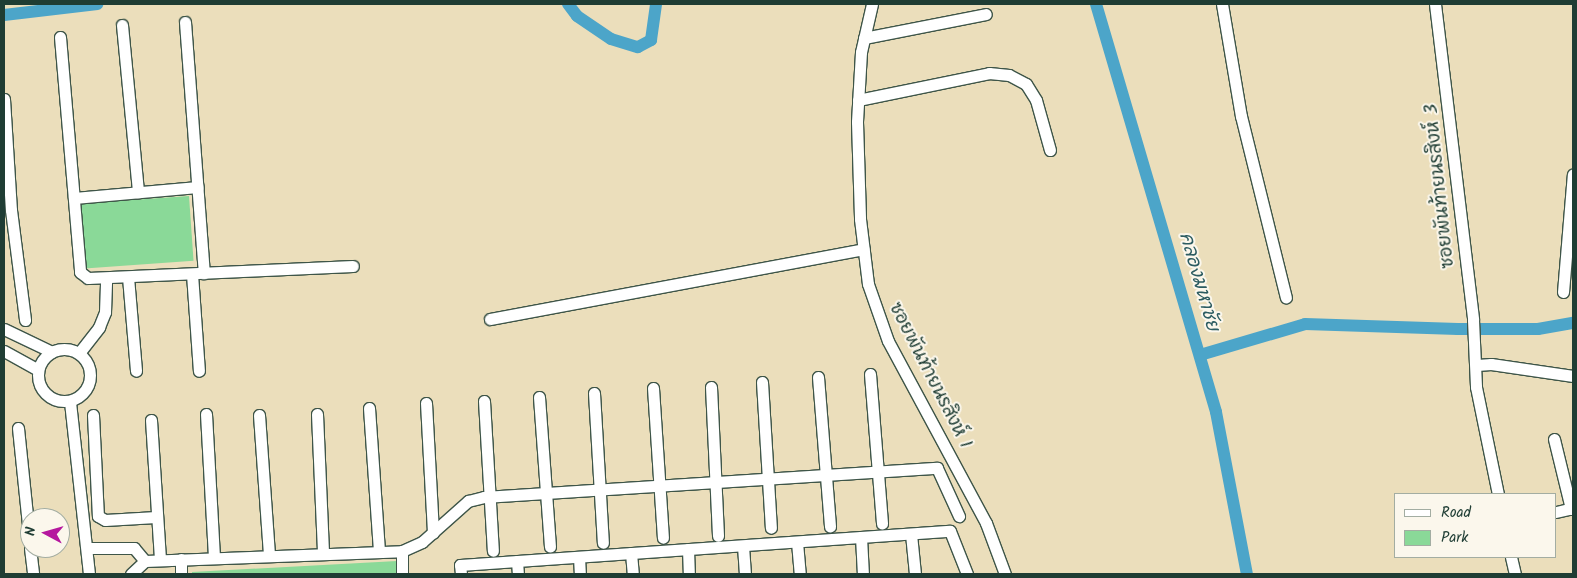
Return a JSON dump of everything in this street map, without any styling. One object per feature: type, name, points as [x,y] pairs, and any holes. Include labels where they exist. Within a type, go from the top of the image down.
[{"type":"street","name":"ซอยพันท้ายนรสิงห์ 1","points":[[872,4],[864,38],[858,100],[863,249],[868,284],[888,341],[979,509],[1005,574]]},
{"type":"street","points":[[1222,4],[1241,116],[1286,298]]},
{"type":"street","name":"ซอยพันท้ายนรสิงห์ 3","points":[[1435,4],[1473,320],[1480,411],[1498,493]]},
{"type":"street","points":[[864,38],[986,14]]},
{"type":"street","points":[[185,22],[198,187],[199,371]]},
{"type":"street","points":[[122,25],[138,192]]},
{"type":"street","points":[[60,37],[80,272],[88,278],[106,278],[353,266]]},
{"type":"street","points":[[858,100],[989,73],[1009,75],[1026,84],[1036,100],[1050,150]]},
{"type":"street","points":[[4,99],[7,210],[25,320]]},
{"type":"street","points":[[1563,292],[1573,174]]},
{"type":"street","points":[[74,198],[198,187]]},
{"type":"street","points":[[490,319],[863,249]]},
{"type":"street","points":[[128,277],[136,371]]},
{"type":"street","points":[[79,353],[100,328],[105,312],[106,278]]},
{"type":"street","points":[[4,329],[52,352]]},
{"type":"street","points":[[63,349],[79,353],[90,367],[89,385],[85,393],[70,402],[61,402],[45,394],[38,378],[38,370],[52,352],[63,349]]},
{"type":"street","points":[[4,351],[38,370]]},
{"type":"street","points":[[1477,365],[1491,364],[1573,376]]},
{"type":"street","points":[[870,374],[882,524]]},
{"type":"street","points":[[818,377],[830,527]]},
{"type":"street","points":[[762,382],[771,528]]},
{"type":"street","points":[[711,386],[718,536]]},
{"type":"street","points":[[653,388],[663,538]]},
{"type":"street","points":[[594,393],[603,543]]},
{"type":"street","points":[[539,396],[550,547]]},
{"type":"street","points":[[484,400],[493,551]]},
{"type":"street","points":[[70,402],[89,574]]},
{"type":"street","points":[[426,403],[433,533]]},
{"type":"street","points":[[369,408],[379,551]]},
{"type":"street","points":[[93,414],[98,516],[105,520],[156,517]]},
{"type":"street","points":[[206,414],[214,558]]},
{"type":"street","points":[[317,414],[323,554]]},
{"type":"street","points":[[259,415],[270,556]]},
{"type":"street","points":[[151,420],[160,560]]},
{"type":"street","points":[[18,428],[26,508]]},
{"type":"street","points":[[1554,439],[1572,508],[1557,512]]},
{"type":"street","points":[[131,574],[145,561],[402,550],[422,542],[468,501],[490,496],[937,468],[959,516]]},
{"type":"street","points":[[461,574],[460,565],[950,531],[967,574]]},
{"type":"street","points":[[911,534],[915,574]]},
{"type":"street","points":[[860,537],[863,574]]},
{"type":"street","points":[[797,542],[800,574]]},
{"type":"street","points":[[742,546],[744,574]]},
{"type":"street","points":[[87,548],[134,548],[145,561]]},
{"type":"street","points":[[402,550],[402,574]]},
{"type":"street","points":[[688,550],[689,574]]},
{"type":"street","points":[[631,553],[632,574]]},
{"type":"street","points":[[579,557],[580,574]]},
{"type":"street","points":[[31,558],[33,574]]},
{"type":"street","points":[[1511,558],[1515,574]]},
{"type":"street","points":[[181,559],[181,574]]},
{"type":"street","points":[[517,561],[518,574]]},
{"type":"green space","points":[[189,196],[194,261],[85,268],[80,204]]},
{"type":"green space","points":[[397,561],[397,574],[192,574],[192,572]]},
{"type":"waterway","points":[[4,15],[97,4]]},
{"type":"waterway","points":[[568,4],[577,16],[611,39],[638,47],[651,40],[656,4]]},
{"type":"waterway","name":"คลองมหาชัย","points":[[1096,4],[1216,412],[1247,574]]},
{"type":"waterway","points":[[1200,355],[1305,324],[1458,329],[1538,329],[1573,323]]}]
